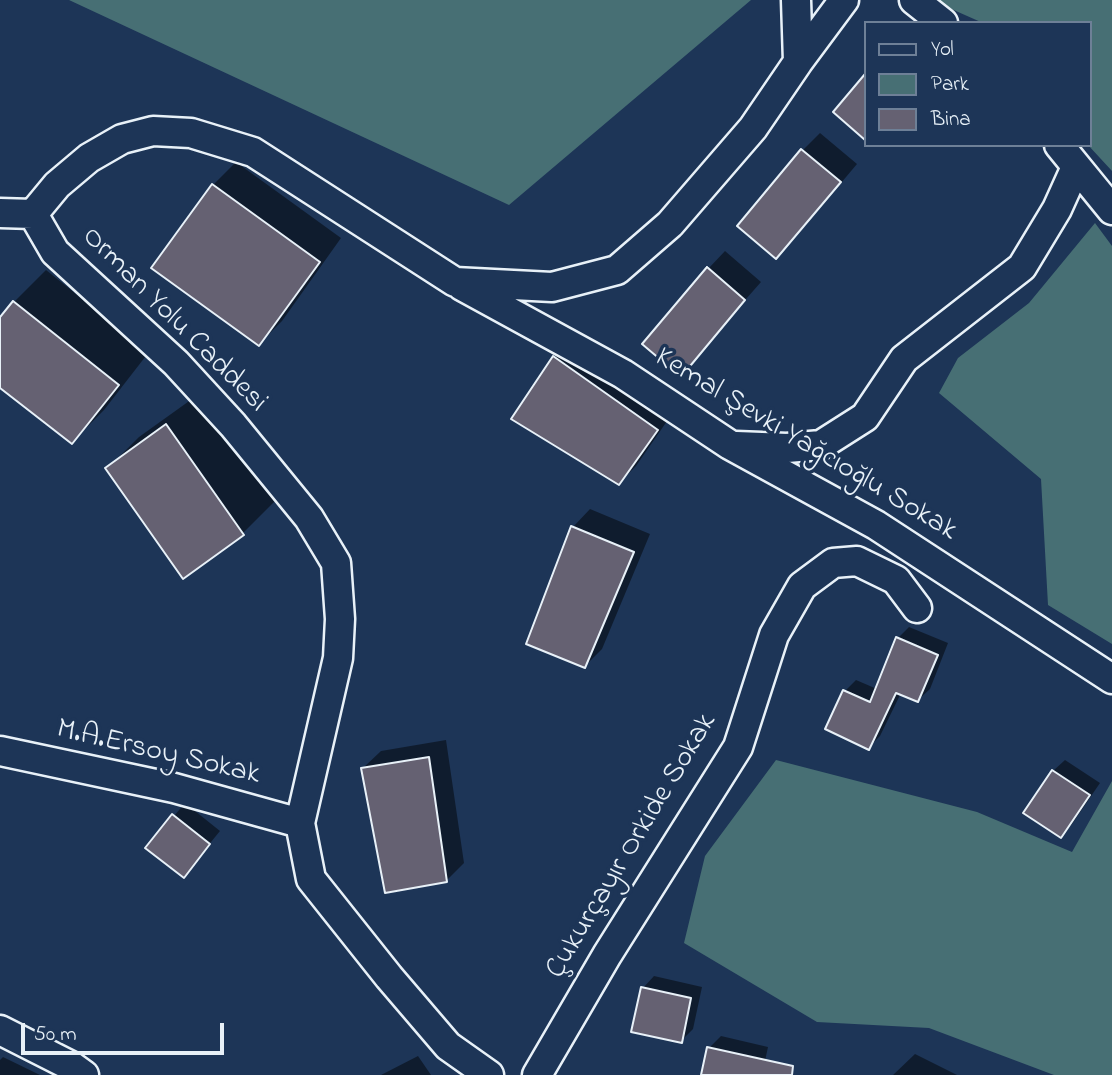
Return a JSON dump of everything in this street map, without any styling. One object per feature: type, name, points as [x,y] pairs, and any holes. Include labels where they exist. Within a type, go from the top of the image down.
[{"type":"street","points":[[796,0],[798,62]]},
{"type":"street","points":[[0,213],[33,214],[57,185],[89,158],[122,139],[153,131],[191,133],[253,152],[455,282],[552,287],[617,270],[678,214],[753,128],[844,0]]},
{"type":"street","points":[[914,0],[940,21]]},
{"type":"street","points":[[1061,147],[1112,210]]},
{"type":"street","points":[[730,445],[787,448],[821,445],[865,417],[904,359],[1023,267],[1057,209],[1076,167]]},
{"type":"street","name":"Orman Yolu Caddesi","points":[[33,214],[55,252],[176,363],[233,425],[309,518],[336,563],[340,619],[338,658],[300,823],[311,878],[388,977],[448,1046],[489,1075]]},
{"type":"street","name":"Kemal Şevki Yağcıoğlu Sokak","points":[[455,282],[624,374],[730,445],[876,524],[1112,680]]},
{"type":"street","name":"Çukurçayır Orkide Sokak","points":[[537,1075],[607,955],[738,747],[774,635],[802,586],[833,563],[857,561],[896,580],[916,608]]},
{"type":"street","name":"M.A.Ersoy Sokak","points":[[0,751],[174,788],[300,823]]},
{"type":"street","points":[[0,1030],[84,1075]]},
{"type":"green space","points":[[69,0],[751,0],[509,205]]},
{"type":"green space","points":[[931,0],[1112,0],[1112,171],[1090,147],[1091,21],[978,21]]},
{"type":"green space","points":[[1095,223],[1112,246],[1112,644],[1048,605],[1041,479],[939,393],[958,358],[1029,303]]},
{"type":"green space","points":[[776,760],[977,812],[1072,852],[1112,781],[1112,1075],[1054,1075],[929,1028],[817,1022],[684,943],[705,856]]},
{"type":"building","points":[[864,75],[864,139],[833,112]]},
{"type":"building","points":[[801,149],[841,182],[776,259],[737,226]]},
{"type":"building","points":[[212,184],[320,262],[259,346],[151,268]]},
{"type":"building","points":[[707,267],[745,300],[681,377],[642,344]]},
{"type":"building","points":[[13,301],[119,385],[72,444],[0,388],[0,317]]},
{"type":"building","points":[[553,356],[658,430],[619,485],[511,419]]},
{"type":"building","points":[[166,424],[244,535],[183,579],[105,468]]},
{"type":"building","points":[[571,526],[634,552],[585,668],[526,644]]},
{"type":"building","points":[[896,637],[938,655],[918,702],[896,693],[869,750],[825,729],[843,690],[870,702]]},
{"type":"building","points":[[429,757],[447,882],[385,893],[361,768]]},
{"type":"building","points":[[1052,770],[1090,795],[1061,838],[1023,813]]},
{"type":"building","points":[[172,814],[210,844],[184,878],[145,848]]},
{"type":"building","points":[[641,987],[691,998],[682,1043],[631,1032]]},
{"type":"building","points":[[707,1047],[793,1066],[792,1075],[701,1075]]}]
